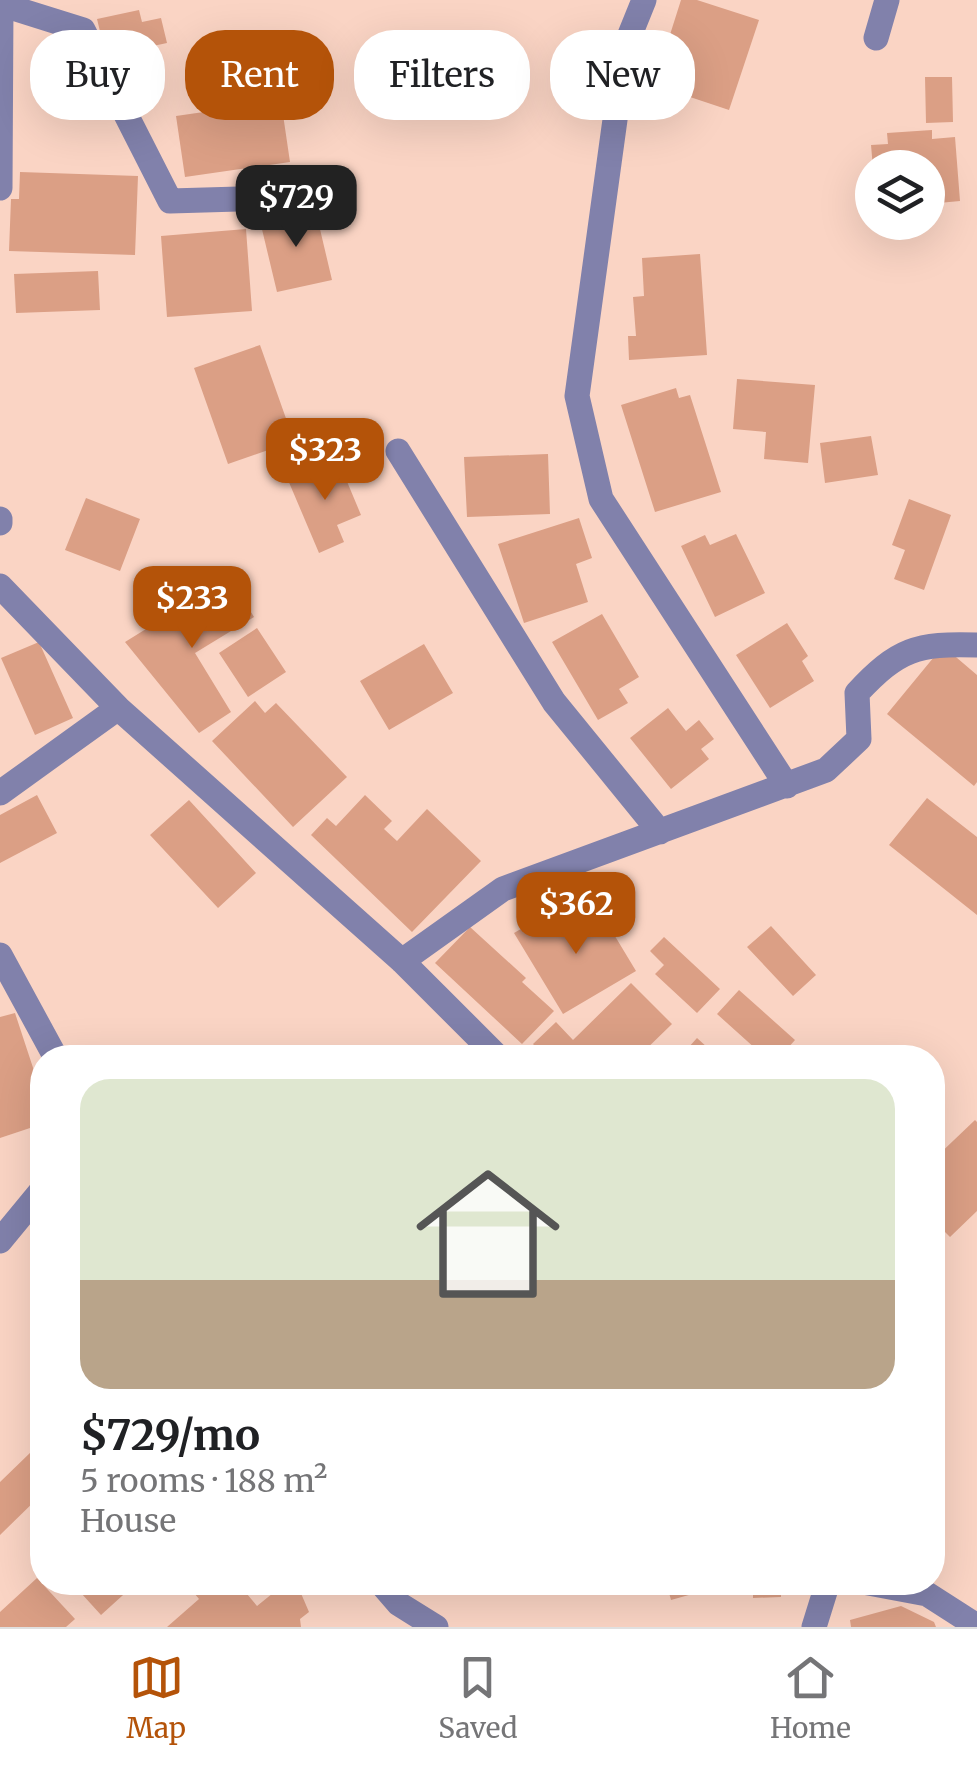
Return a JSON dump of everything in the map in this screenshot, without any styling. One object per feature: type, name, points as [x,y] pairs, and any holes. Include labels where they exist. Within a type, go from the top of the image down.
[{"type":"street","points":[[644,0],[625,47],[576,396],[601,499],[786,786]]},
{"type":"street","points":[[876,38],[887,0]]},
{"type":"street","points":[[0,188],[0,4],[84,30],[170,201],[269,198]]},
{"type":"street","points":[[398,451],[554,702],[660,832]]},
{"type":"street","points":[[0,586],[118,708],[402,961],[485,1045]]},
{"type":"street","points":[[402,961],[503,889],[826,770],[859,738],[857,692],[881,666],[910,649],[977,645]]},
{"type":"street","points":[[0,794],[118,708]]},
{"type":"street","points":[[0,955],[49,1045]]},
{"type":"street","points":[[0,1241],[30,1205]]},
{"type":"street","points":[[391,1595],[436,1627]]},
{"type":"street","points":[[814,1627],[824,1595]]},
{"type":"street","points":[[929,1595],[977,1626]]},
{"type":"building","points":[[681,0],[697,0],[759,20],[729,110],[695,99],[695,30],[671,30]]},
{"type":"building","points":[[139,10],[142,22],[161,18],[164,30],[100,30],[97,19]]},
{"type":"building","points":[[925,77],[952,77],[953,122],[926,123]]},
{"type":"building","points":[[185,115],[185,120],[284,120],[290,162],[185,177],[176,116]]},
{"type":"building","points":[[932,130],[932,139],[955,137],[960,201],[945,202],[945,150],[871,150],[871,145],[888,144],[887,133]]},
{"type":"building","points":[[20,172],[138,176],[135,255],[9,251],[11,199],[19,199]]},
{"type":"building","points":[[315,208],[332,280],[277,292],[260,221]]},
{"type":"building","points":[[246,229],[252,311],[167,317],[161,236]]},
{"type":"building","points":[[700,254],[707,355],[629,360],[628,336],[636,336],[633,297],[644,296],[642,258]]},
{"type":"building","points":[[98,271],[100,310],[16,313],[14,274]]},
{"type":"building","points":[[260,345],[294,441],[228,464],[194,368]]},
{"type":"building","points":[[737,379],[815,385],[808,463],[764,459],[766,432],[733,429]]},
{"type":"building","points":[[676,388],[679,398],[690,395],[721,492],[655,512],[621,405]]},
{"type":"building","points":[[871,436],[878,475],[825,483],[820,443]]},
{"type":"building","points":[[548,454],[550,514],[467,517],[464,457]]},
{"type":"building","points":[[338,460],[361,515],[337,525],[344,542],[319,553],[288,480]]},
{"type":"building","points":[[86,498],[140,519],[120,571],[65,550]]},
{"type":"building","points":[[909,499],[951,515],[924,590],[894,579],[905,550],[892,545]]},
{"type":"building","points":[[579,518],[592,558],[576,564],[588,602],[524,623],[498,544]]},
{"type":"building","points":[[736,534],[765,593],[715,617],[681,546],[705,535],[710,545]]},
{"type":"building","points":[[230,577],[254,617],[195,653],[231,712],[199,733],[125,642]]},
{"type":"building","points":[[602,614],[639,677],[619,689],[628,703],[598,720],[552,642]]},
{"type":"building","points":[[787,623],[808,656],[802,661],[814,681],[770,708],[736,655]]},
{"type":"building","points":[[257,628],[286,672],[248,697],[219,653]]},
{"type":"building","points":[[39,642],[73,718],[35,735],[1,658]]},
{"type":"building","points":[[424,644],[453,693],[389,730],[360,681]]},
{"type":"building","points":[[943,646],[977,675],[974,786],[887,714]]},
{"type":"building","points":[[255,701],[265,713],[276,703],[347,777],[293,827],[212,741]]},
{"type":"building","points":[[668,708],[686,731],[699,720],[714,739],[701,749],[709,759],[671,789],[630,738]]},
{"type":"building","points":[[37,795],[57,833],[0,863],[0,815]]},
{"type":"building","points":[[365,795],[392,821],[384,829],[397,841],[427,809],[481,861],[412,932],[311,835],[327,818],[336,826]]},
{"type":"building","points":[[927,798],[977,837],[977,915],[889,845]]},
{"type":"building","points":[[189,800],[256,873],[218,908],[150,835]]},
{"type":"building","points":[[595,903],[636,971],[563,1014],[514,933],[545,915],[553,929]]},
{"type":"building","points":[[771,926],[816,975],[793,996],[747,947]]},
{"type":"building","points":[[470,927],[526,978],[522,982],[554,1011],[522,1044],[435,963]]},
{"type":"building","points":[[664,937],[720,989],[697,1013],[655,974],[664,965],[650,951]]},
{"type":"building","points":[[631,983],[672,1024],[650,1045],[533,1044],[556,1022],[573,1040]]},
{"type":"building","points":[[739,990],[795,1040],[791,1045],[752,1045],[717,1014]]},
{"type":"building","points":[[15,1013],[30,1059],[30,1128],[0,1138],[0,1017]]},
{"type":"building","points":[[977,1122],[977,1211],[950,1237],[945,1232],[945,1149]]},
{"type":"building","points":[[30,1453],[30,1506],[0,1535],[0,1482]]},
{"type":"building","points":[[30,1584],[30,1595],[53,1595],[75,1619],[66,1627],[0,1627],[0,1612]]},
{"type":"building","points":[[83,1595],[123,1595],[101,1615]]},
{"type":"building","points":[[196,1595],[248,1595],[257,1606],[271,1595],[302,1595],[309,1612],[300,1619],[301,1627],[167,1627],[199,1599]]},
{"type":"building","points":[[753,1595],[781,1595],[781,1597]]},
{"type":"building","points":[[901,1606],[934,1622],[936,1627],[851,1627],[850,1620]]}]
